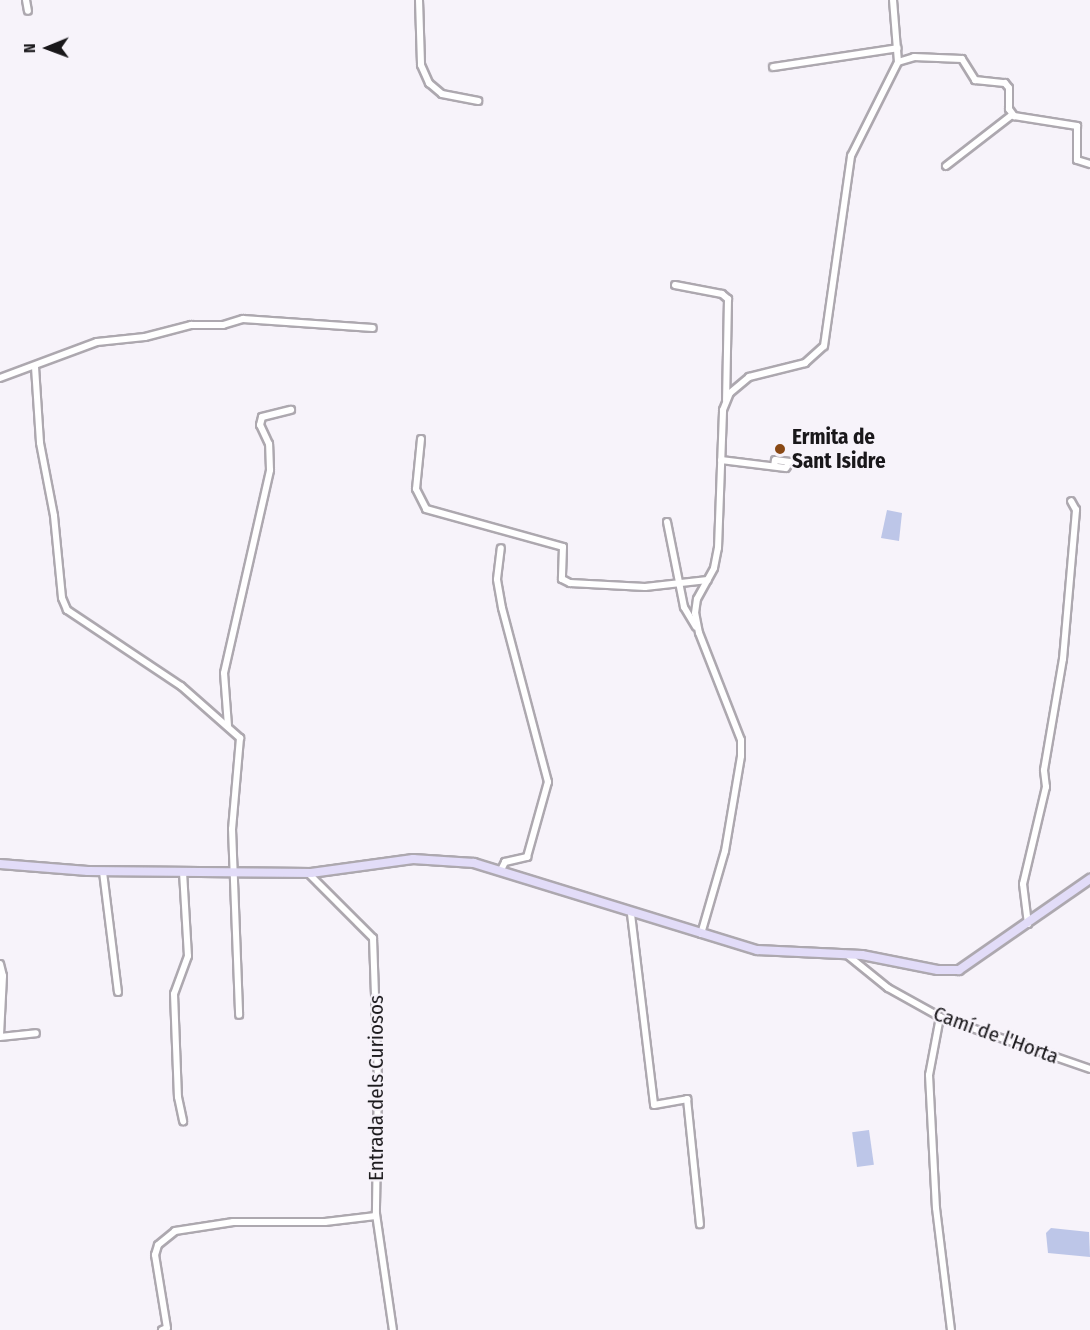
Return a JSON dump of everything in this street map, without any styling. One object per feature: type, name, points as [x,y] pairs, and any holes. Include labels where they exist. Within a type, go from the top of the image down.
[{"type":"main road","points":[[0,864],[103,872],[308,873],[413,859],[474,863],[631,914],[757,950],[845,953],[938,970],[959,970],[1090,879]]},
{"type":"street","points":[[26,0],[28,11]]},
{"type":"street","points":[[419,0],[421,65],[429,83],[442,94],[478,101]]},
{"type":"street","points":[[726,404],[730,393],[749,377],[806,363],[824,345],[850,156],[898,62],[893,0]]},
{"type":"street","points":[[773,67],[898,48]]},
{"type":"street","points":[[898,62],[914,57],[962,58],[975,80],[1005,83],[1012,115]]},
{"type":"street","points":[[946,166],[1012,115],[1072,123],[1077,126],[1077,160],[1090,164]]},
{"type":"street","points":[[675,285],[722,294],[728,299],[726,404],[721,460],[718,548],[708,580],[697,599],[699,633]]},
{"type":"street","points":[[0,378],[35,367],[97,342],[243,318],[373,328]]},
{"type":"street","points":[[35,367],[40,443],[54,516],[62,598],[67,610],[181,686],[206,712],[228,726],[240,738],[232,829],[239,1015]]},
{"type":"street","points":[[228,726],[224,673],[270,470],[269,444],[260,425],[262,417],[291,410]]},
{"type":"street","points":[[421,439],[416,489],[426,509],[563,547],[562,579],[570,583],[645,587],[679,581],[708,580]]},
{"type":"street","points":[[721,460],[774,466]]},
{"type":"street","points":[[1028,924],[1023,884],[1046,788],[1044,770],[1062,659],[1076,510],[1071,501]]},
{"type":"street","points":[[667,522],[684,607],[699,633],[741,740],[741,756],[720,873],[701,935]]},
{"type":"street","points":[[501,548],[497,579],[502,608],[548,782],[527,857],[505,862],[501,870]]},
{"type":"street","points":[[103,872],[118,992]]},
{"type":"street","points":[[183,872],[188,956],[174,994],[178,1097],[183,1121]]},
{"type":"street","name":"Entrada dels Curiosos","points":[[308,873],[373,938],[378,1080],[376,1216],[393,1330]]},
{"type":"street","points":[[631,914],[654,1105],[687,1099],[700,1224]]},
{"type":"street","name":"Camí de l'Horta","points":[[845,953],[888,987],[939,1017],[1090,1069]]},
{"type":"street","points":[[0,964],[3,976],[0,1036],[36,1033]]},
{"type":"street","points":[[939,1017],[929,1075],[936,1208],[951,1330]]},
{"type":"street","points":[[162,1330],[168,1329],[154,1255],[158,1245],[175,1231],[232,1222],[326,1222],[376,1216]]},
{"type":"water","points":[[887,510],[902,513],[899,541],[881,538]]},
{"type":"water","points":[[869,1130],[874,1165],[857,1167],[852,1132]]},
{"type":"water","points":[[1051,1228],[1089,1232],[1090,1257],[1048,1253],[1046,1233]]},
{"type":"place","name":"Ermita de Sant Isidre","points":[[780,449]]}]
